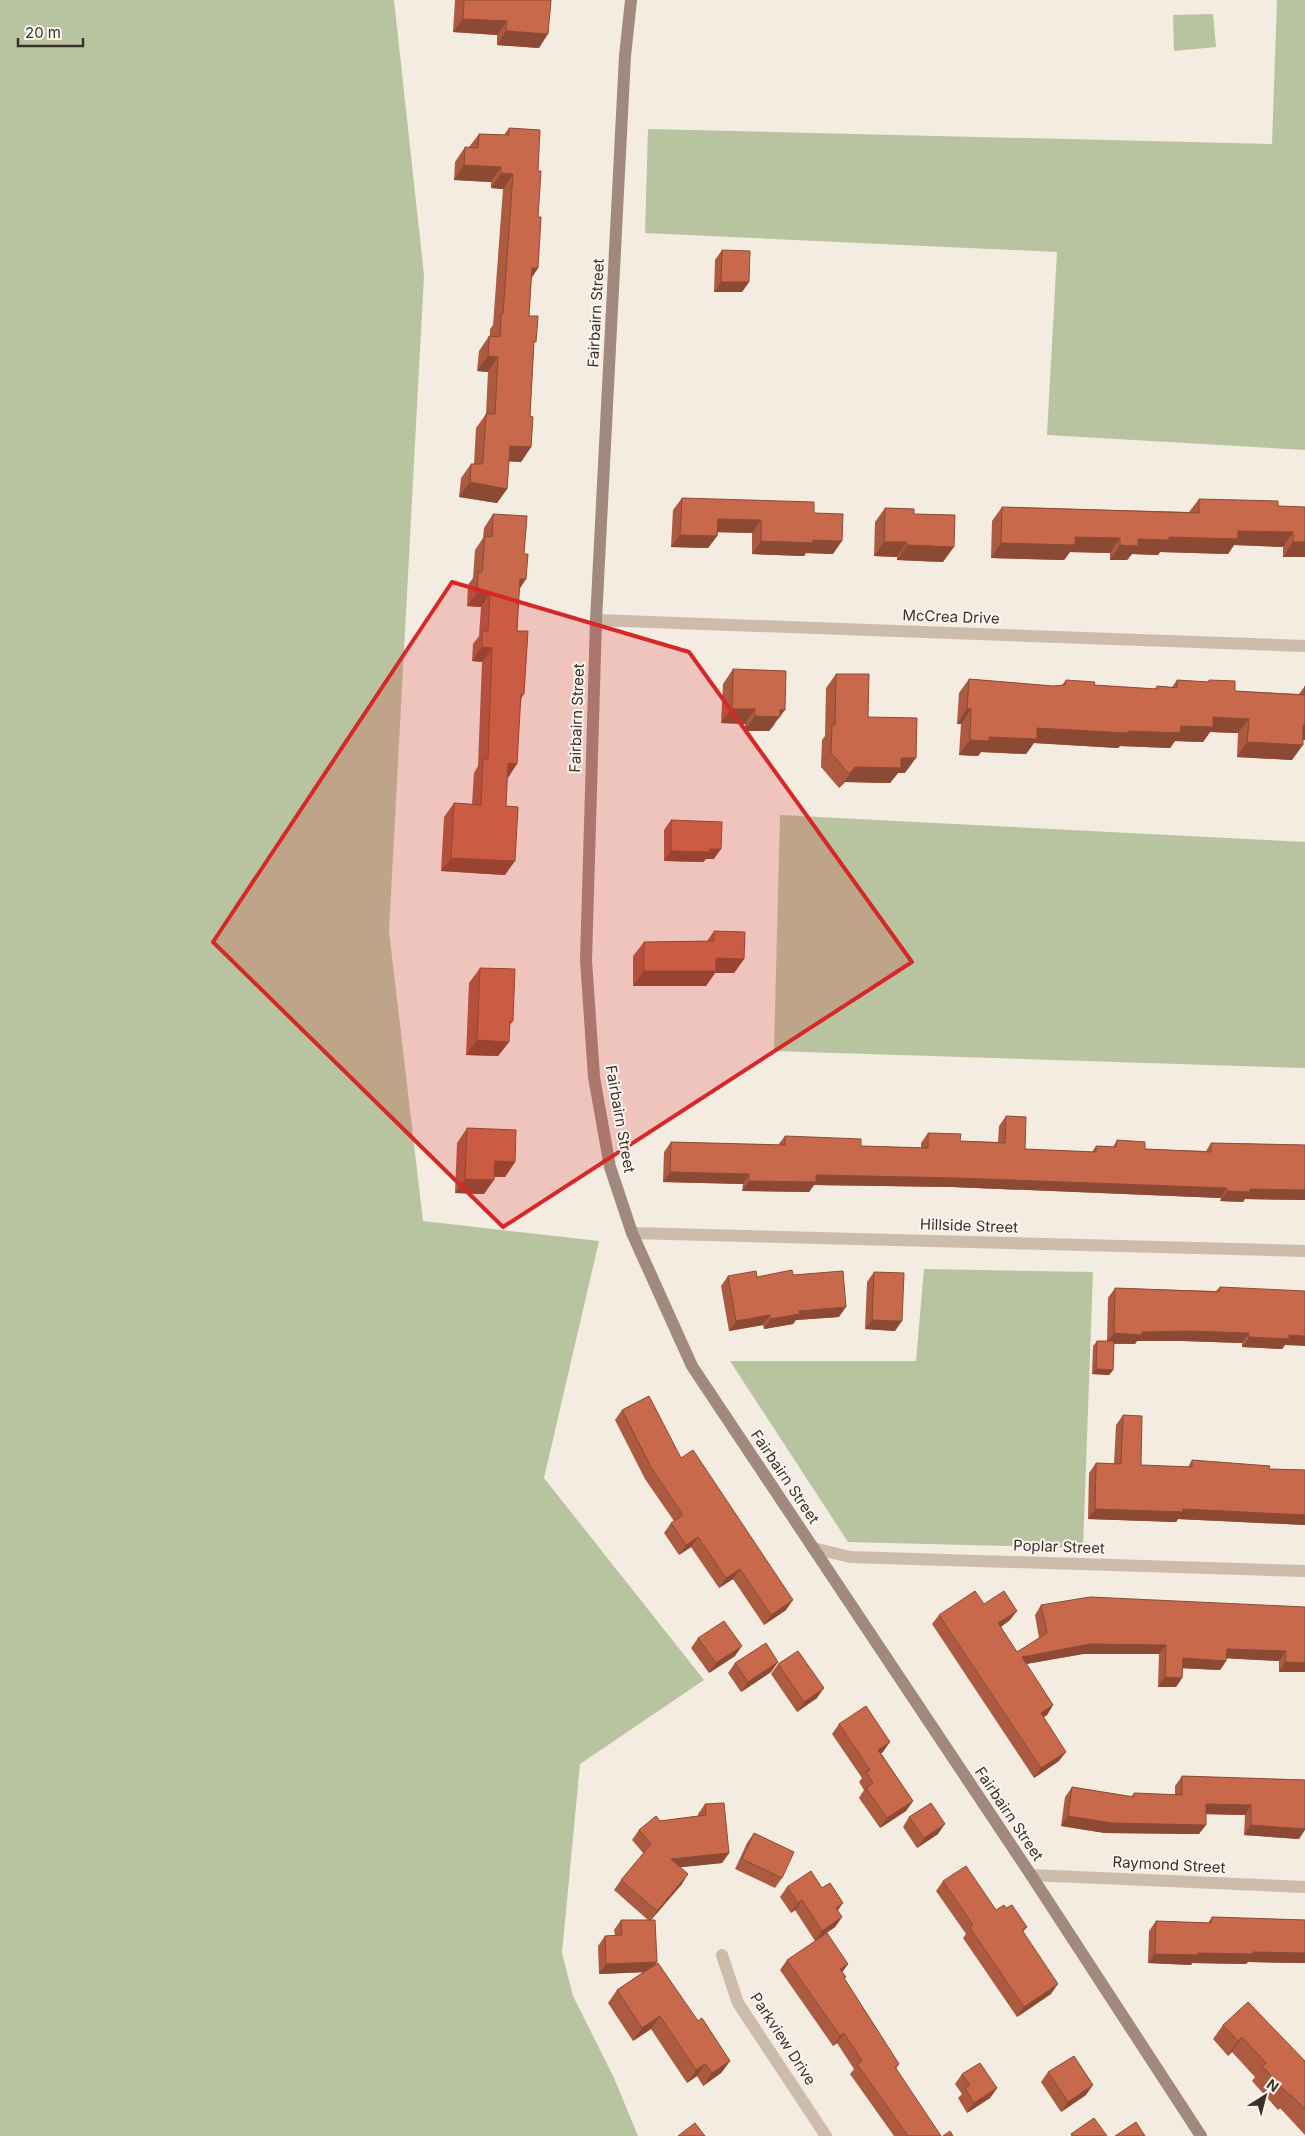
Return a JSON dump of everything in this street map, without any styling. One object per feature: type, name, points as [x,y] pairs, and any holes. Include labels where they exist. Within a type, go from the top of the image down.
[{"type":"main road","name":"Fairbairn Street","points":[[631,0],[624,81],[596,620],[586,960],[594,1077],[610,1167],[632,1234],[692,1366],[1031,1875],[1200,2136]]},
{"type":"street","name":"McCrea Drive","points":[[596,620],[1305,646]]},
{"type":"street","name":"Hillside Street","points":[[632,1234],[1305,1252]]},
{"type":"street","name":"Poplar Street","points":[[813,1548],[850,1557],[1305,1571]]},
{"type":"street","name":"Raymond Street","points":[[1031,1875],[1305,1887]]},
{"type":"street","name":"Parkview Drive","points":[[722,1955],[738,2003],[826,2136]]},
{"type":"highlighted area","points":[[452,582],[689,652],[912,962],[503,1227],[213,942]]},
{"type":"green space","points":[[0,0],[394,0],[424,275],[389,931],[423,1221],[599,1241],[544,1478],[704,1680],[580,1764],[562,1953],[573,1996],[614,2078],[638,2136],[0,2136]]},
{"type":"green space","points":[[1277,0],[1305,0],[1305,450],[1047,435],[1057,252],[645,233],[648,129],[1272,144]]},
{"type":"green space","points":[[1213,14],[1216,47],[1174,51],[1173,15]]},
{"type":"green space","points":[[780,815],[1305,842],[1305,1068],[774,1051]]},
{"type":"green space","points":[[924,1269],[1093,1272],[1083,1548],[848,1542],[730,1361],[916,1361]]},
{"type":"building","points":[[464,0],[551,0],[548,34],[506,31],[507,21],[463,19]]},
{"type":"building","points":[[509,128],[540,130],[538,171],[541,171],[538,217],[541,217],[538,268],[532,268],[529,316],[538,316],[536,342],[534,341],[530,416],[533,417],[531,447],[510,446],[507,489],[470,482],[471,464],[482,464],[483,461],[486,414],[495,414],[498,357],[488,356],[489,336],[500,337],[513,174],[501,173],[501,167],[464,165],[465,147],[478,148],[479,134],[509,135]]},
{"type":"building","points":[[722,250],[750,251],[749,282],[721,282]]},
{"type":"building","points":[[682,498],[814,502],[814,513],[843,514],[842,541],[813,540],[813,543],[761,541],[761,520],[718,519],[717,536],[680,535]]},
{"type":"building","points":[[1199,499],[1278,501],[1278,506],[1305,507],[1305,542],[1293,542],[1293,532],[1238,531],[1238,539],[1169,537],[1169,540],[1138,539],[1138,546],[1120,545],[1120,538],[1075,537],[1075,545],[1001,543],[1002,507],[1199,513]]},
{"type":"building","points":[[885,508],[914,509],[914,514],[955,515],[954,547],[907,545],[907,542],[884,542]]},
{"type":"building","points":[[493,514],[527,516],[524,554],[528,554],[526,579],[520,579],[517,631],[528,631],[524,694],[521,694],[517,764],[508,763],[506,806],[518,807],[515,861],[451,858],[454,803],[481,805],[483,759],[488,759],[492,648],[482,647],[482,631],[488,631],[490,593],[477,593],[478,572],[482,572],[485,536],[492,537]]},
{"type":"building","points":[[733,669],[786,671],[785,710],[780,710],[780,717],[755,716],[755,709],[732,709]]},
{"type":"building","points":[[836,674],[869,674],[868,717],[917,718],[916,758],[901,758],[901,768],[855,767],[849,774],[831,753],[832,725],[835,725]]},
{"type":"building","points":[[969,679],[1053,686],[1065,685],[1066,680],[1095,682],[1094,685],[1157,689],[1157,686],[1177,688],[1177,680],[1235,681],[1235,691],[1304,695],[1305,686],[1303,745],[1247,742],[1249,719],[1213,717],[1213,727],[1181,726],[1180,733],[1129,731],[1128,733],[1037,728],[1037,739],[989,737],[989,741],[970,740],[971,709],[967,709]]},
{"type":"building","points":[[671,820],[722,822],[721,849],[710,849],[710,852],[671,851]]},
{"type":"building","points":[[714,931],[745,932],[744,959],[716,958],[716,971],[644,971],[644,942],[714,941]]},
{"type":"building","points":[[480,968],[515,969],[513,1021],[510,1021],[509,1042],[477,1040]]},
{"type":"building","points":[[1006,1116],[1026,1117],[1025,1149],[1096,1152],[1096,1146],[1116,1147],[1117,1140],[1145,1142],[1145,1149],[1211,1152],[1211,1143],[1305,1145],[1305,1190],[1250,1189],[1250,1192],[1227,1191],[1227,1188],[959,1178],[816,1175],[816,1182],[749,1181],[749,1174],[670,1172],[671,1142],[785,1145],[785,1136],[861,1139],[861,1146],[928,1148],[928,1133],[961,1134],[960,1141],[1005,1143]]},
{"type":"building","points":[[467,1128],[516,1130],[515,1162],[495,1161],[494,1180],[465,1179]]},
{"type":"building","points":[[792,1270],[793,1275],[843,1271],[846,1307],[799,1311],[800,1314],[770,1319],[770,1315],[736,1321],[728,1276],[756,1271],[757,1277]]},
{"type":"building","points":[[874,1272],[904,1273],[902,1321],[872,1320]]},
{"type":"building","points":[[1220,1287],[1305,1291],[1305,1336],[1289,1335],[1289,1339],[1249,1337],[1249,1333],[1190,1331],[1142,1332],[1141,1335],[1114,1333],[1115,1288],[1219,1292]]},
{"type":"building","points":[[1097,1341],[1114,1341],[1113,1370],[1096,1369]]},
{"type":"building","points":[[649,1396],[681,1458],[693,1450],[793,1600],[771,1615],[740,1569],[726,1578],[698,1537],[686,1545],[671,1523],[683,1515],[652,1469],[622,1410]]},
{"type":"building","points":[[1123,1415],[1142,1416],[1141,1465],[1192,1467],[1192,1460],[1270,1466],[1269,1469],[1305,1470],[1305,1515],[1183,1509],[1183,1512],[1095,1509],[1096,1463],[1121,1464]]},
{"type":"building","points":[[975,1591],[984,1604],[1004,1591],[1017,1611],[998,1623],[1017,1652],[1047,1633],[1041,1605],[1090,1597],[1305,1607],[1305,1663],[1285,1662],[1286,1651],[1227,1649],[1226,1661],[1183,1658],[1182,1678],[1165,1677],[1166,1645],[1090,1644],[1022,1657],[1053,1705],[1041,1713],[1066,1752],[1041,1768],[939,1615]]},
{"type":"building","points":[[724,1621],[742,1646],[716,1663],[698,1638]]},
{"type":"building","points":[[766,1643],[778,1662],[748,1682],[735,1663]]},
{"type":"building","points":[[798,1651],[824,1688],[804,1702],[778,1664]]},
{"type":"building","points":[[866,1706],[890,1742],[878,1750],[913,1801],[887,1818],[866,1788],[873,1783],[866,1772],[870,1770],[839,1724]]},
{"type":"building","points":[[1182,1776],[1305,1780],[1305,1829],[1251,1825],[1251,1805],[1206,1804],[1206,1825],[1112,1823],[1068,1816],[1072,1787],[1134,1797],[1134,1793],[1182,1795]]},
{"type":"building","points":[[724,1803],[729,1853],[671,1859],[688,1874],[657,1911],[621,1880],[651,1844],[639,1830],[656,1816],[660,1821],[706,1815],[705,1804]]},
{"type":"building","points":[[931,1803],[945,1824],[924,1838],[909,1817]]},
{"type":"building","points":[[754,1833],[794,1852],[782,1878],[742,1859]]},
{"type":"building","points":[[966,1866],[996,1910],[1004,1905],[1006,1908],[1012,1905],[1027,1927],[1022,1930],[1058,1984],[1024,2007],[970,1928],[973,1925],[943,1881]]},
{"type":"building","points":[[811,1871],[822,1888],[830,1883],[843,1903],[836,1908],[842,1917],[822,1931],[802,1900],[798,1903],[787,1887]]},
{"type":"building","points":[[1212,1917],[1305,1920],[1305,1953],[1155,1954],[1156,1921],[1211,1923]]},
{"type":"building","points":[[621,1920],[655,1920],[657,1962],[606,1964],[605,1936],[622,1935]]},
{"type":"building","points":[[827,1933],[848,1964],[840,1969],[846,1977],[844,1978],[899,2064],[895,2067],[941,2136],[908,2136],[857,2064],[862,2061],[844,2033],[840,2036],[787,1960]]},
{"type":"building","points":[[658,1963],[698,2021],[702,2018],[730,2061],[712,2073],[705,2064],[696,2070],[660,2016],[642,2028],[617,1990]]},
{"type":"building","points":[[1248,2002],[1305,2061],[1305,2109],[1262,2066],[1266,2063],[1242,2037],[1238,2041],[1223,2025]]},
{"type":"building","points":[[1074,2056],[1093,2085],[1068,2102],[1048,2072]]},
{"type":"building","points":[[980,2063],[997,2088],[974,2103],[965,2088],[970,2085],[962,2074]]},
{"type":"building","points":[[1094,2118],[1107,2136],[1072,2136],[1071,2134]]},
{"type":"building","points":[[1136,2122],[1145,2136],[1115,2136]]},
{"type":"building","points":[[695,2123],[705,2136],[678,2136]]},
{"type":"building","points":[[950,2131],[953,2136],[943,2136]]}]
